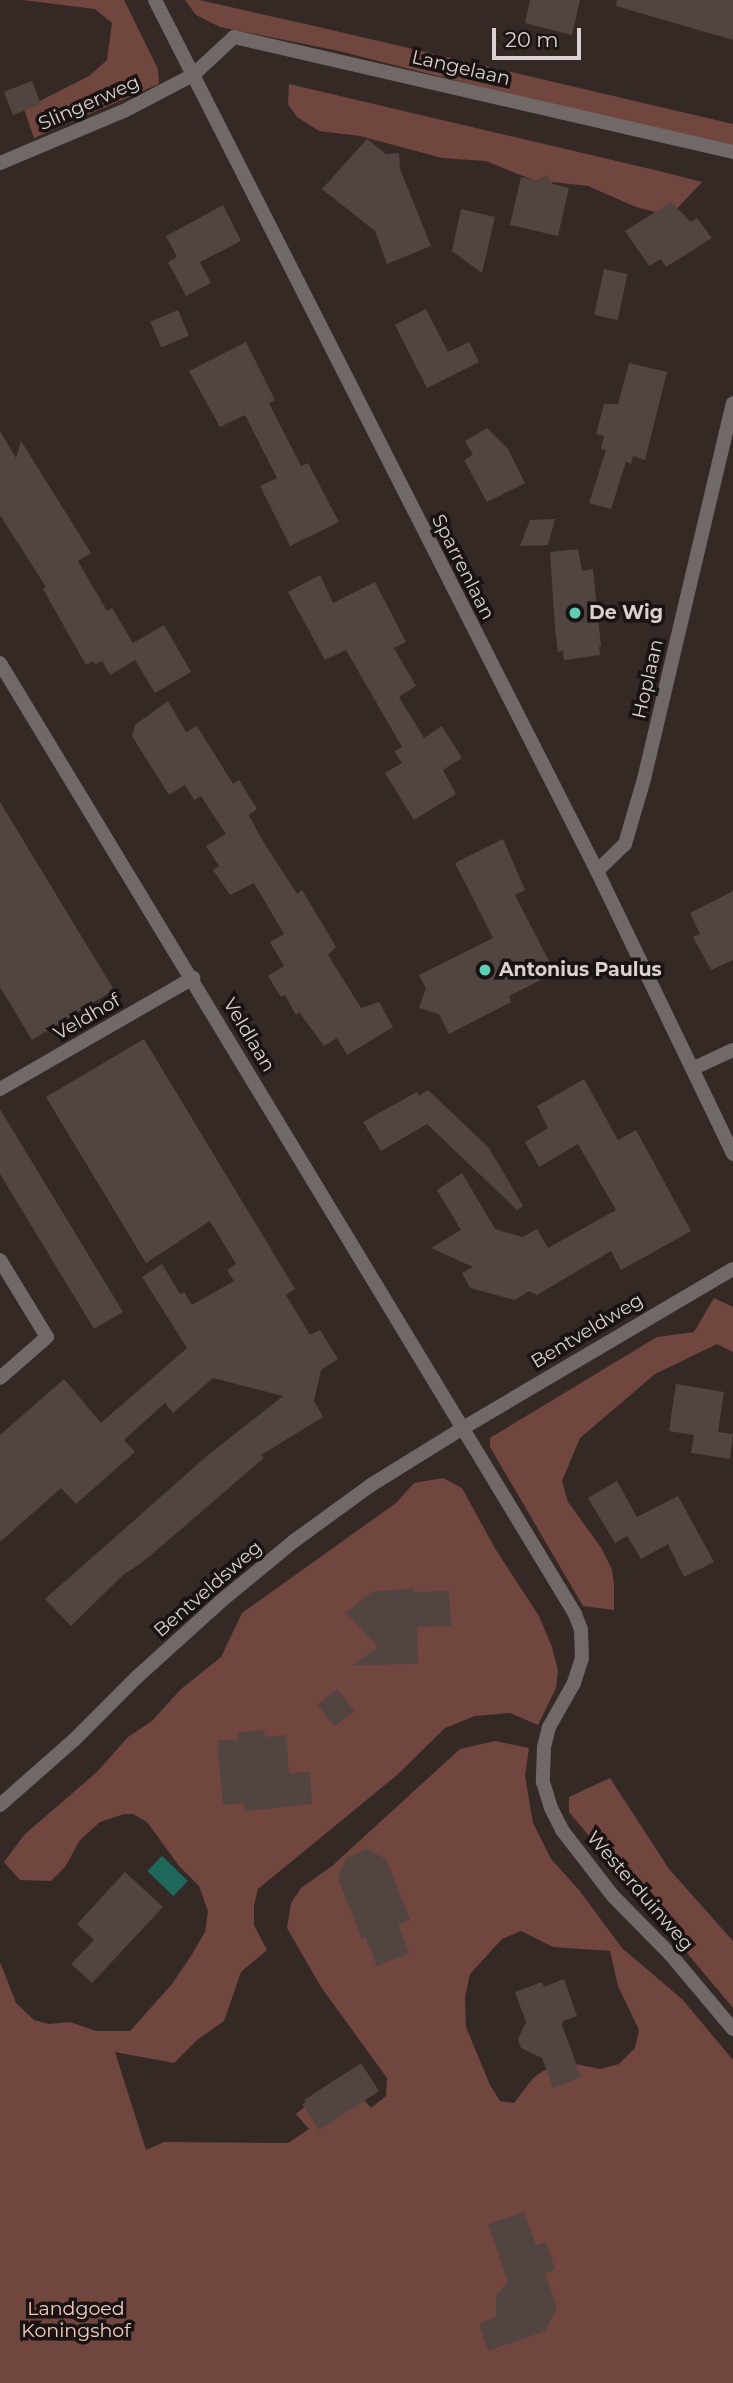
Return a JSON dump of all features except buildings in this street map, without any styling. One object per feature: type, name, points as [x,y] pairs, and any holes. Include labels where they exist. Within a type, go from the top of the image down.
[{"type":"street","name":"Sparrenlaan","points":[[155,0],[597,871],[733,1154]]},
{"type":"street","name":"Langelaan","points":[[193,75],[234,37],[733,152]]},
{"type":"street","name":"Slingerweg","points":[[0,163],[124,111],[193,75]]},
{"type":"street","name":"Hoplaan","points":[[597,871],[625,844],[644,779],[733,403]]},
{"type":"street","name":"Veldlaan","points":[[0,663],[463,1428]]},
{"type":"street","name":"Veldhof","points":[[0,1089],[193,978]]},
{"type":"street","points":[[694,1068],[733,1050]]},
{"type":"street","points":[[0,1260],[47,1337],[0,1378]]},
{"type":"street","name":"Bentveldweg","points":[[463,1428],[702,1284],[733,1269]]},
{"type":"street","name":"Bentveldsweg","points":[[0,1805],[74,1741],[194,1625],[294,1541],[371,1485],[463,1428]]},
{"type":"street","name":"Westerduinweg","points":[[463,1428],[575,1614],[581,1630],[583,1646],[579,1670],[549,1727],[544,1747],[543,1782],[551,1808],[562,1830],[613,1896],[670,1954],[733,2029]]},
{"type":"green space","points":[[22,0],[124,0],[158,69],[159,84],[34,138],[24,109],[89,76],[107,60],[112,23],[95,9]]},
{"type":"green space","points":[[185,0],[199,0],[310,25],[733,124],[733,145],[536,101],[339,51],[220,27],[196,15]]},
{"type":"green space","points":[[289,84],[702,182],[670,216],[636,207],[588,186],[533,180],[486,161],[442,158],[360,136],[319,131],[297,117],[288,104]]},
{"type":"green space","points":[[714,1298],[733,1307],[733,1352],[717,1344],[655,1374],[580,1438],[562,1481],[568,1502],[602,1549],[612,1570],[614,1585],[614,1610],[583,1606],[490,1447],[490,1438],[657,1337],[694,1332]]},
{"type":"green space","name":"Landgoed Koningshof","points":[[443,1478],[462,1488],[496,1550],[539,1616],[558,1670],[556,1688],[538,1725],[510,1713],[475,1716],[445,1728],[397,1775],[258,1889],[254,1905],[254,1925],[267,1950],[241,1972],[224,2021],[197,2040],[174,2063],[115,2052],[146,2150],[164,2142],[288,2143],[309,2129],[296,2114],[344,2075],[371,2108],[386,2096],[387,2078],[321,1987],[287,1928],[291,1903],[301,1888],[332,1866],[460,1749],[495,1741],[529,1748],[525,1776],[533,1823],[551,1859],[579,1890],[622,1948],[682,1999],[733,2060],[733,2383],[0,2383],[0,1962],[16,2003],[34,2020],[49,2024],[70,2022],[96,2031],[130,2031],[172,1984],[191,1956],[205,1932],[208,1911],[199,1886],[179,1866],[147,1822],[133,1814],[124,1814],[100,1822],[80,1840],[65,1867],[51,1881],[20,1880],[4,1862],[25,1834],[97,1772],[128,1737],[152,1721],[180,1690],[221,1657],[242,1613],[396,1503],[414,1483]],"holes":[[[521,1931],[553,1947],[610,1951],[618,1986],[639,2030],[635,2048],[619,2064],[600,2069],[571,2063],[543,2071],[533,2078],[514,2103],[500,2101],[490,2085],[466,2027],[465,1997],[470,1974],[502,1939]]]},
{"type":"green space","points":[[610,1778],[669,1869],[733,1941],[733,2008],[569,1812],[569,1797]]},
{"type":"water","points":[[162,1856],[188,1881],[173,1896],[147,1871]]},
{"type":"place","name":"De Wig","points":[[575,613]]},
{"type":"place","name":"Antonius Paulus","points":[[485,970]]}]
